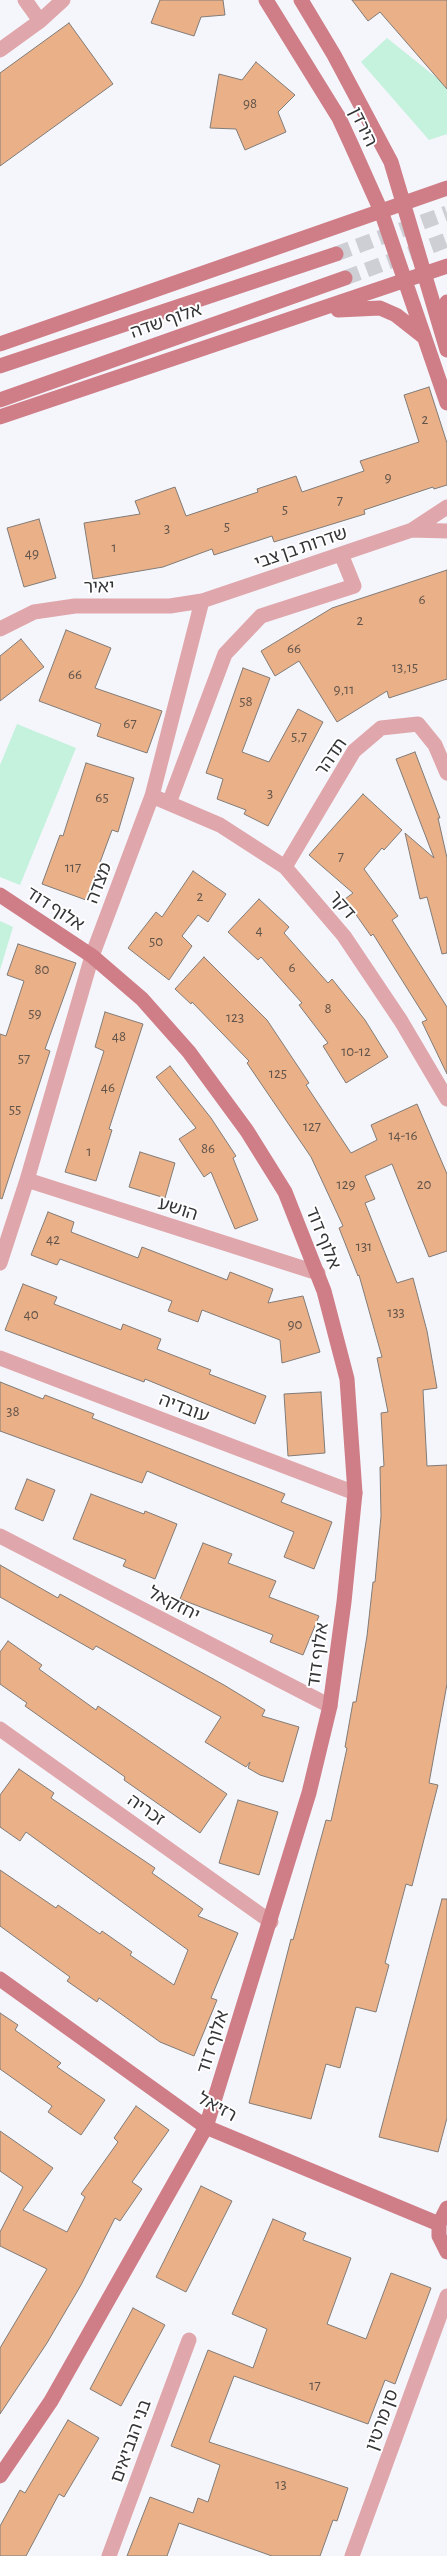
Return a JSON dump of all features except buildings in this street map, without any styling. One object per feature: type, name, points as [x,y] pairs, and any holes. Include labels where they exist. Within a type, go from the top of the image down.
[{"type":"street","points":[[25,0],[40,21]]},
{"type":"street","points":[[0,50],[40,21],[63,0]]},
{"type":"street","name":"הירדן","points":[[266,0],[339,118],[381,211],[447,403]]},
{"type":"street","name":"הירדן","points":[[301,0],[334,55],[391,162],[445,343]]},
{"type":"street","points":[[0,344],[447,188]]},
{"type":"street","name":"אלוף שדה","points":[[0,366],[336,254]]},
{"type":"street","points":[[0,417],[317,312],[447,266]]},
{"type":"street","name":"אלוף שדה","points":[[0,400],[345,278]]},
{"type":"street","points":[[445,343],[442,320],[447,302]]},
{"type":"street","points":[[317,312],[380,308],[396,315],[425,338]]},
{"type":"street","name":"שדרות בן צבי","points":[[202,601],[412,530],[447,507]]},
{"type":"street","name":"שדרות בן צבי","points":[[412,530],[447,531]]},
{"type":"street","points":[[169,804],[225,654],[261,616],[354,586],[342,554]]},
{"type":"street","name":"יאיר","points":[[0,629],[34,612],[75,606],[170,606],[202,601]]},
{"type":"street","name":"מצדה","points":[[0,1263],[28,1180],[92,956],[152,796],[202,601]]},
{"type":"street","name":"תדהר","points":[[284,867],[354,751],[381,728],[418,724],[435,745],[447,773]]},
{"type":"street","name":"דקר","points":[[152,796],[220,825],[284,867],[344,936],[401,1021],[446,1095]]},
{"type":"street","name":"אלוף דוד","points":[[0,895],[92,956],[142,999],[177,1038],[247,1131],[285,1192],[318,1273],[347,1379],[354,1493],[344,1602],[330,1706],[309,1794],[271,1922],[206,2126],[51,2401],[0,2476]]},
{"type":"street","name":"הושע","points":[[28,1180],[318,1273]]},
{"type":"street","name":"עובדיה","points":[[0,1358],[354,1493]]},
{"type":"street","name":"יחזקאל","points":[[0,1536],[330,1706]]},
{"type":"street","name":"זכריה","points":[[0,1729],[271,1922]]},
{"type":"street","name":"רזיאל","points":[[0,1979],[206,2126],[439,2224]]},
{"type":"street","points":[[447,2208],[439,2224],[440,2236],[447,2252]]},
{"type":"street","name":"סן מרטין","points":[[352,2556],[447,2296]]},
{"type":"street","name":"בני הנביאים","points":[[109,2556],[189,2340]]},
{"type":"green space","points":[[387,38],[447,86],[447,134],[429,140],[361,62]]},
{"type":"green space","points":[[17,724],[76,748],[20,885],[0,877],[0,765]]},
{"type":"green space","points":[[0,921],[13,927],[0,970]]},
{"type":"tunnel","points":[[336,254],[447,213]]},
{"type":"tunnel","points":[[345,278],[447,240]]}]
